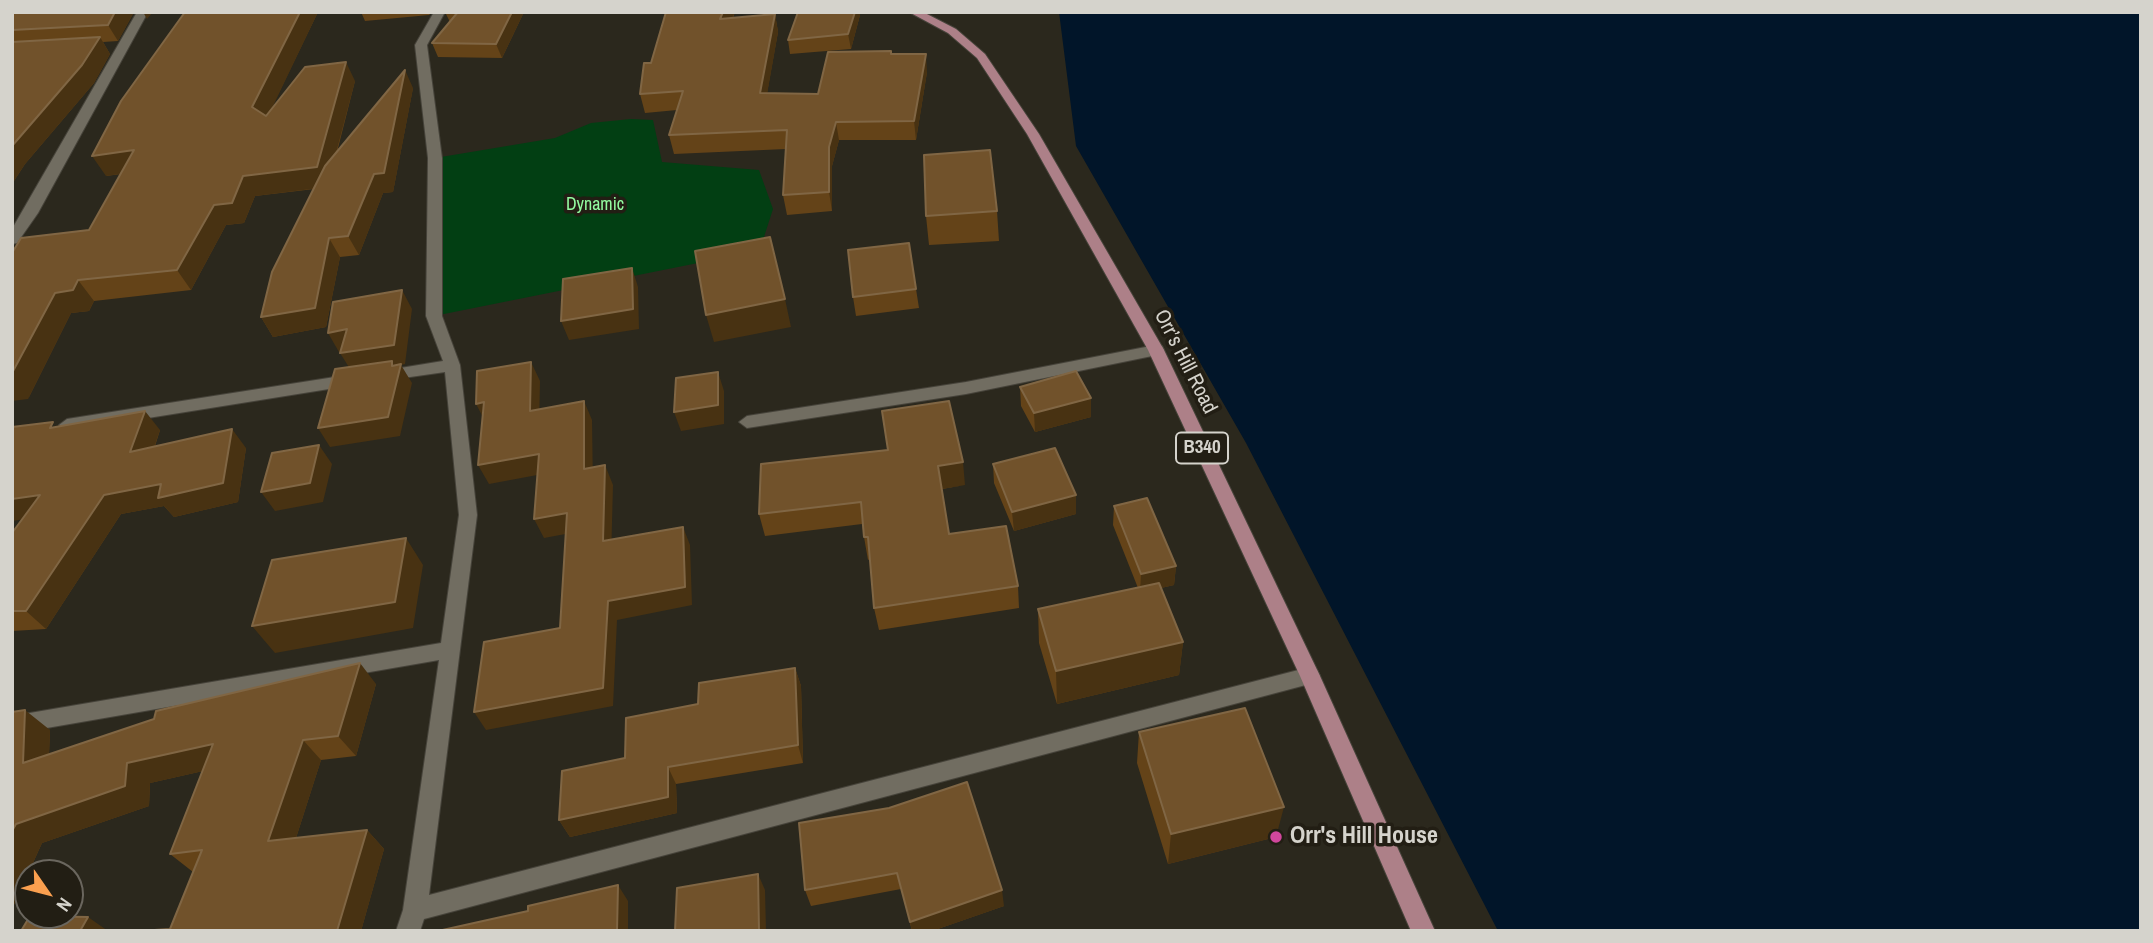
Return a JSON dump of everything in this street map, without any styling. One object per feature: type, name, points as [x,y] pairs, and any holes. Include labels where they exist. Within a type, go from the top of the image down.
[{"type":"main road","name":"Orr’s Hill Road","points":[[914,12],[952,31],[981,56],[1033,134],[1156,350],[1310,676],[1423,931]]},
{"type":"street","points":[[12,240],[31,213],[117,48],[143,12]]},
{"type":"street","points":[[440,12],[421,45],[435,158],[434,316],[452,365],[468,515],[452,649],[412,920],[1310,676]]},
{"type":"street","points":[[747,422],[966,388],[1156,350]]},
{"type":"street","points":[[52,428],[119,415],[452,365]]},
{"type":"street","points":[[12,725],[452,649]]},
{"type":"green space","name":"Dynamic","points":[[653,120],[662,162],[759,170],[773,209],[763,240],[713,260],[434,316],[435,158],[555,138],[591,123]]},
{"type":"water","points":[[1059,12],[2141,12],[2141,931],[1498,931],[1246,443],[1076,146]]},
{"type":"building","points":[[12,12],[115,12],[108,25],[12,30]]},
{"type":"building","points":[[185,12],[300,12],[252,107],[266,116],[305,67],[346,62],[317,167],[243,176],[232,203],[214,205],[177,270],[78,280],[73,290],[55,293],[12,373],[12,253],[21,238],[89,230],[134,150],[92,156],[121,101]]},
{"type":"building","points":[[458,12],[512,12],[496,44],[432,43]]},
{"type":"building","points":[[666,12],[723,12],[720,19],[775,14],[760,93],[818,94],[828,52],[891,51],[891,54],[926,54],[914,121],[836,122],[829,147],[829,192],[783,195],[787,130],[669,135],[683,91],[640,94],[644,63],[651,63]]},
{"type":"building","points":[[798,12],[855,12],[848,34],[788,40]]},
{"type":"building","points":[[100,37],[82,65],[12,146],[12,42]]},
{"type":"building","points":[[405,70],[384,173],[374,174],[348,236],[329,238],[315,308],[261,317],[272,272],[325,166]]},
{"type":"building","points":[[990,150],[997,211],[926,216],[924,155]]},
{"type":"building","points":[[770,237],[785,299],[706,315],[695,251]]},
{"type":"building","points":[[909,243],[916,289],[853,297],[848,250]]},
{"type":"building","points":[[632,268],[633,309],[561,321],[563,279]]},
{"type":"building","points":[[402,290],[394,345],[340,353],[347,329],[328,333],[333,302]]},
{"type":"building","points":[[392,361],[392,366],[401,364],[388,417],[318,428],[335,369]]},
{"type":"building","points":[[531,362],[530,411],[584,401],[584,469],[605,465],[603,541],[683,527],[685,587],[608,601],[603,688],[474,712],[484,642],[560,628],[567,513],[534,519],[539,454],[478,465],[484,402],[476,404],[477,371]]},
{"type":"building","points":[[1076,371],[1091,398],[1034,413],[1020,387]]},
{"type":"building","points":[[718,372],[718,405],[674,412],[676,378]]},
{"type":"building","points":[[949,401],[963,462],[938,466],[949,534],[1006,526],[1018,586],[874,608],[868,537],[864,537],[861,502],[759,514],[761,464],[888,450],[882,411]]},
{"type":"building","points":[[145,411],[130,452],[232,429],[223,483],[158,498],[161,484],[104,495],[26,611],[12,611],[12,533],[40,495],[12,499],[12,427],[53,422],[50,428]]},
{"type":"building","points":[[319,445],[310,483],[261,492],[272,453]]},
{"type":"building","points":[[1055,448],[1076,495],[1012,512],[993,464]]},
{"type":"building","points":[[1147,498],[1176,566],[1141,574],[1114,506]]},
{"type":"building","points":[[406,538],[395,602],[252,626],[272,560]]},
{"type":"building","points":[[1159,583],[1183,642],[1056,671],[1038,609]]},
{"type":"building","points":[[360,663],[338,736],[303,740],[268,841],[367,830],[337,931],[139,931],[170,929],[202,850],[170,854],[213,744],[127,763],[125,786],[16,824],[12,831],[12,712],[25,710],[23,763],[154,719],[156,711]]},
{"type":"building","points":[[795,668],[798,745],[668,767],[668,797],[559,820],[562,771],[625,758],[626,718],[698,704],[699,683]]},
{"type":"building","points":[[1245,708],[1284,807],[1171,834],[1139,732]]},
{"type":"building","points":[[967,782],[1002,890],[910,922],[897,873],[805,890],[799,823],[889,808]]},
{"type":"building","points":[[758,874],[759,931],[675,931],[677,888]]},
{"type":"building","points":[[618,885],[617,931],[438,931],[528,911],[528,906]]},
{"type":"building","points":[[22,929],[81,929],[80,931],[21,931]]},
{"type":"place","name":"Orr's Hill House","points":[[1276,837]]}]
